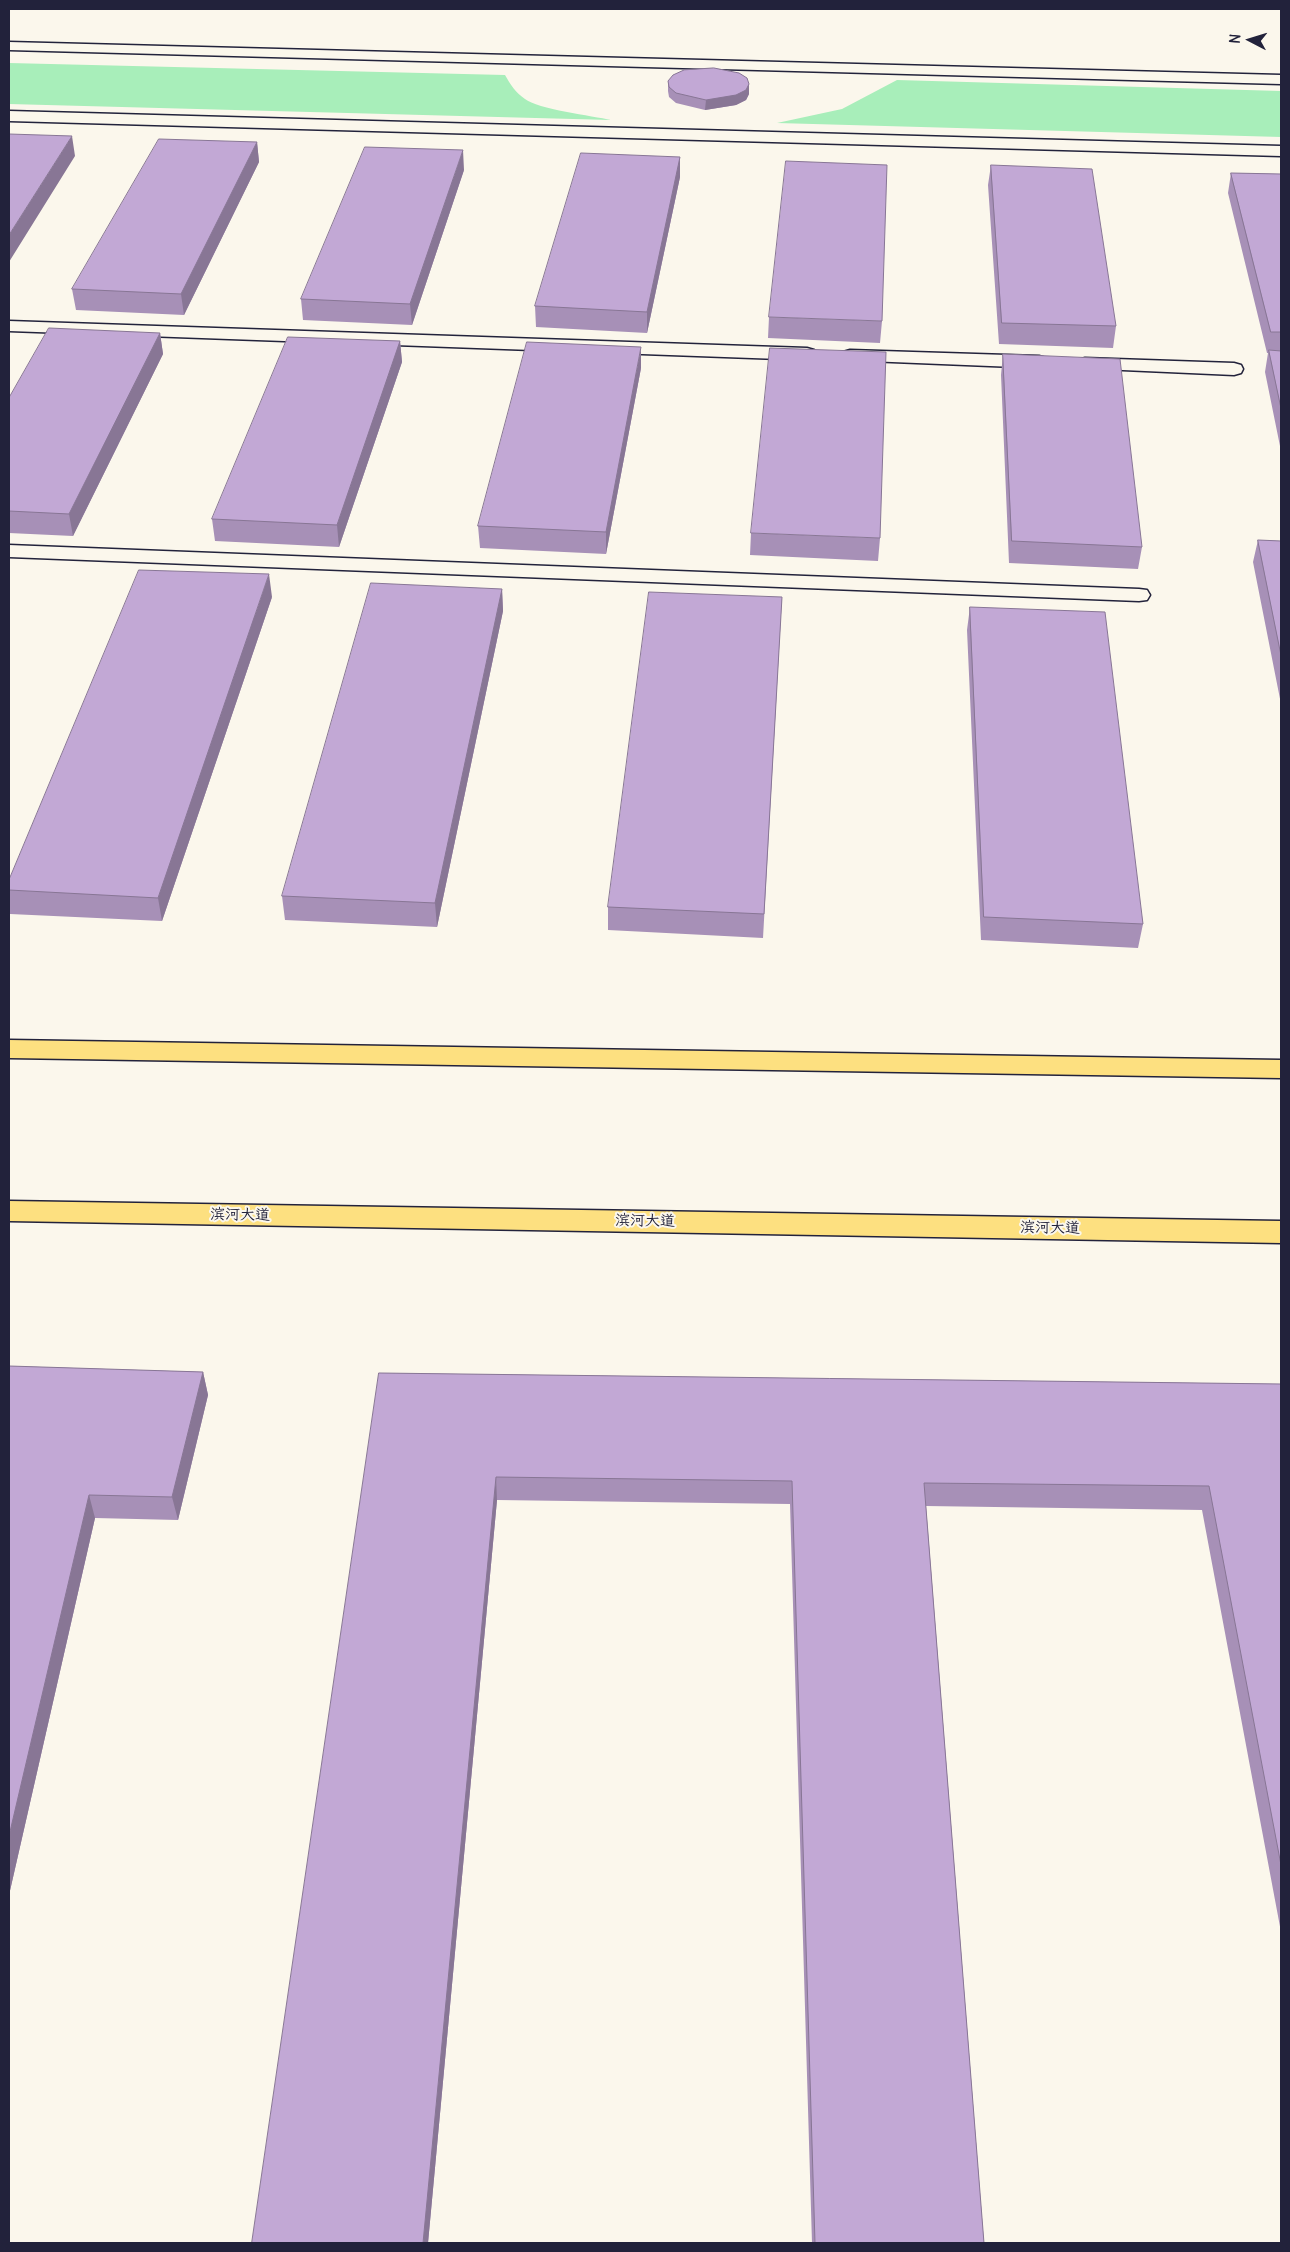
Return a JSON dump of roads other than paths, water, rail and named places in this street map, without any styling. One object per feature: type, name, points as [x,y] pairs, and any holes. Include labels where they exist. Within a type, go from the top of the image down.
[{"type":"main road","points":[[9,1049],[1281,1068]]},
{"type":"main road","name":"滨河大道","points":[[9,1211],[1281,1232]]},
{"type":"street","points":[[9,46],[1281,80]]},
{"type":"street","points":[[9,116],[1281,151]]},
{"type":"street","points":[[9,326],[1234,369]]},
{"type":"street","points":[[9,551],[1139,595]]}]
